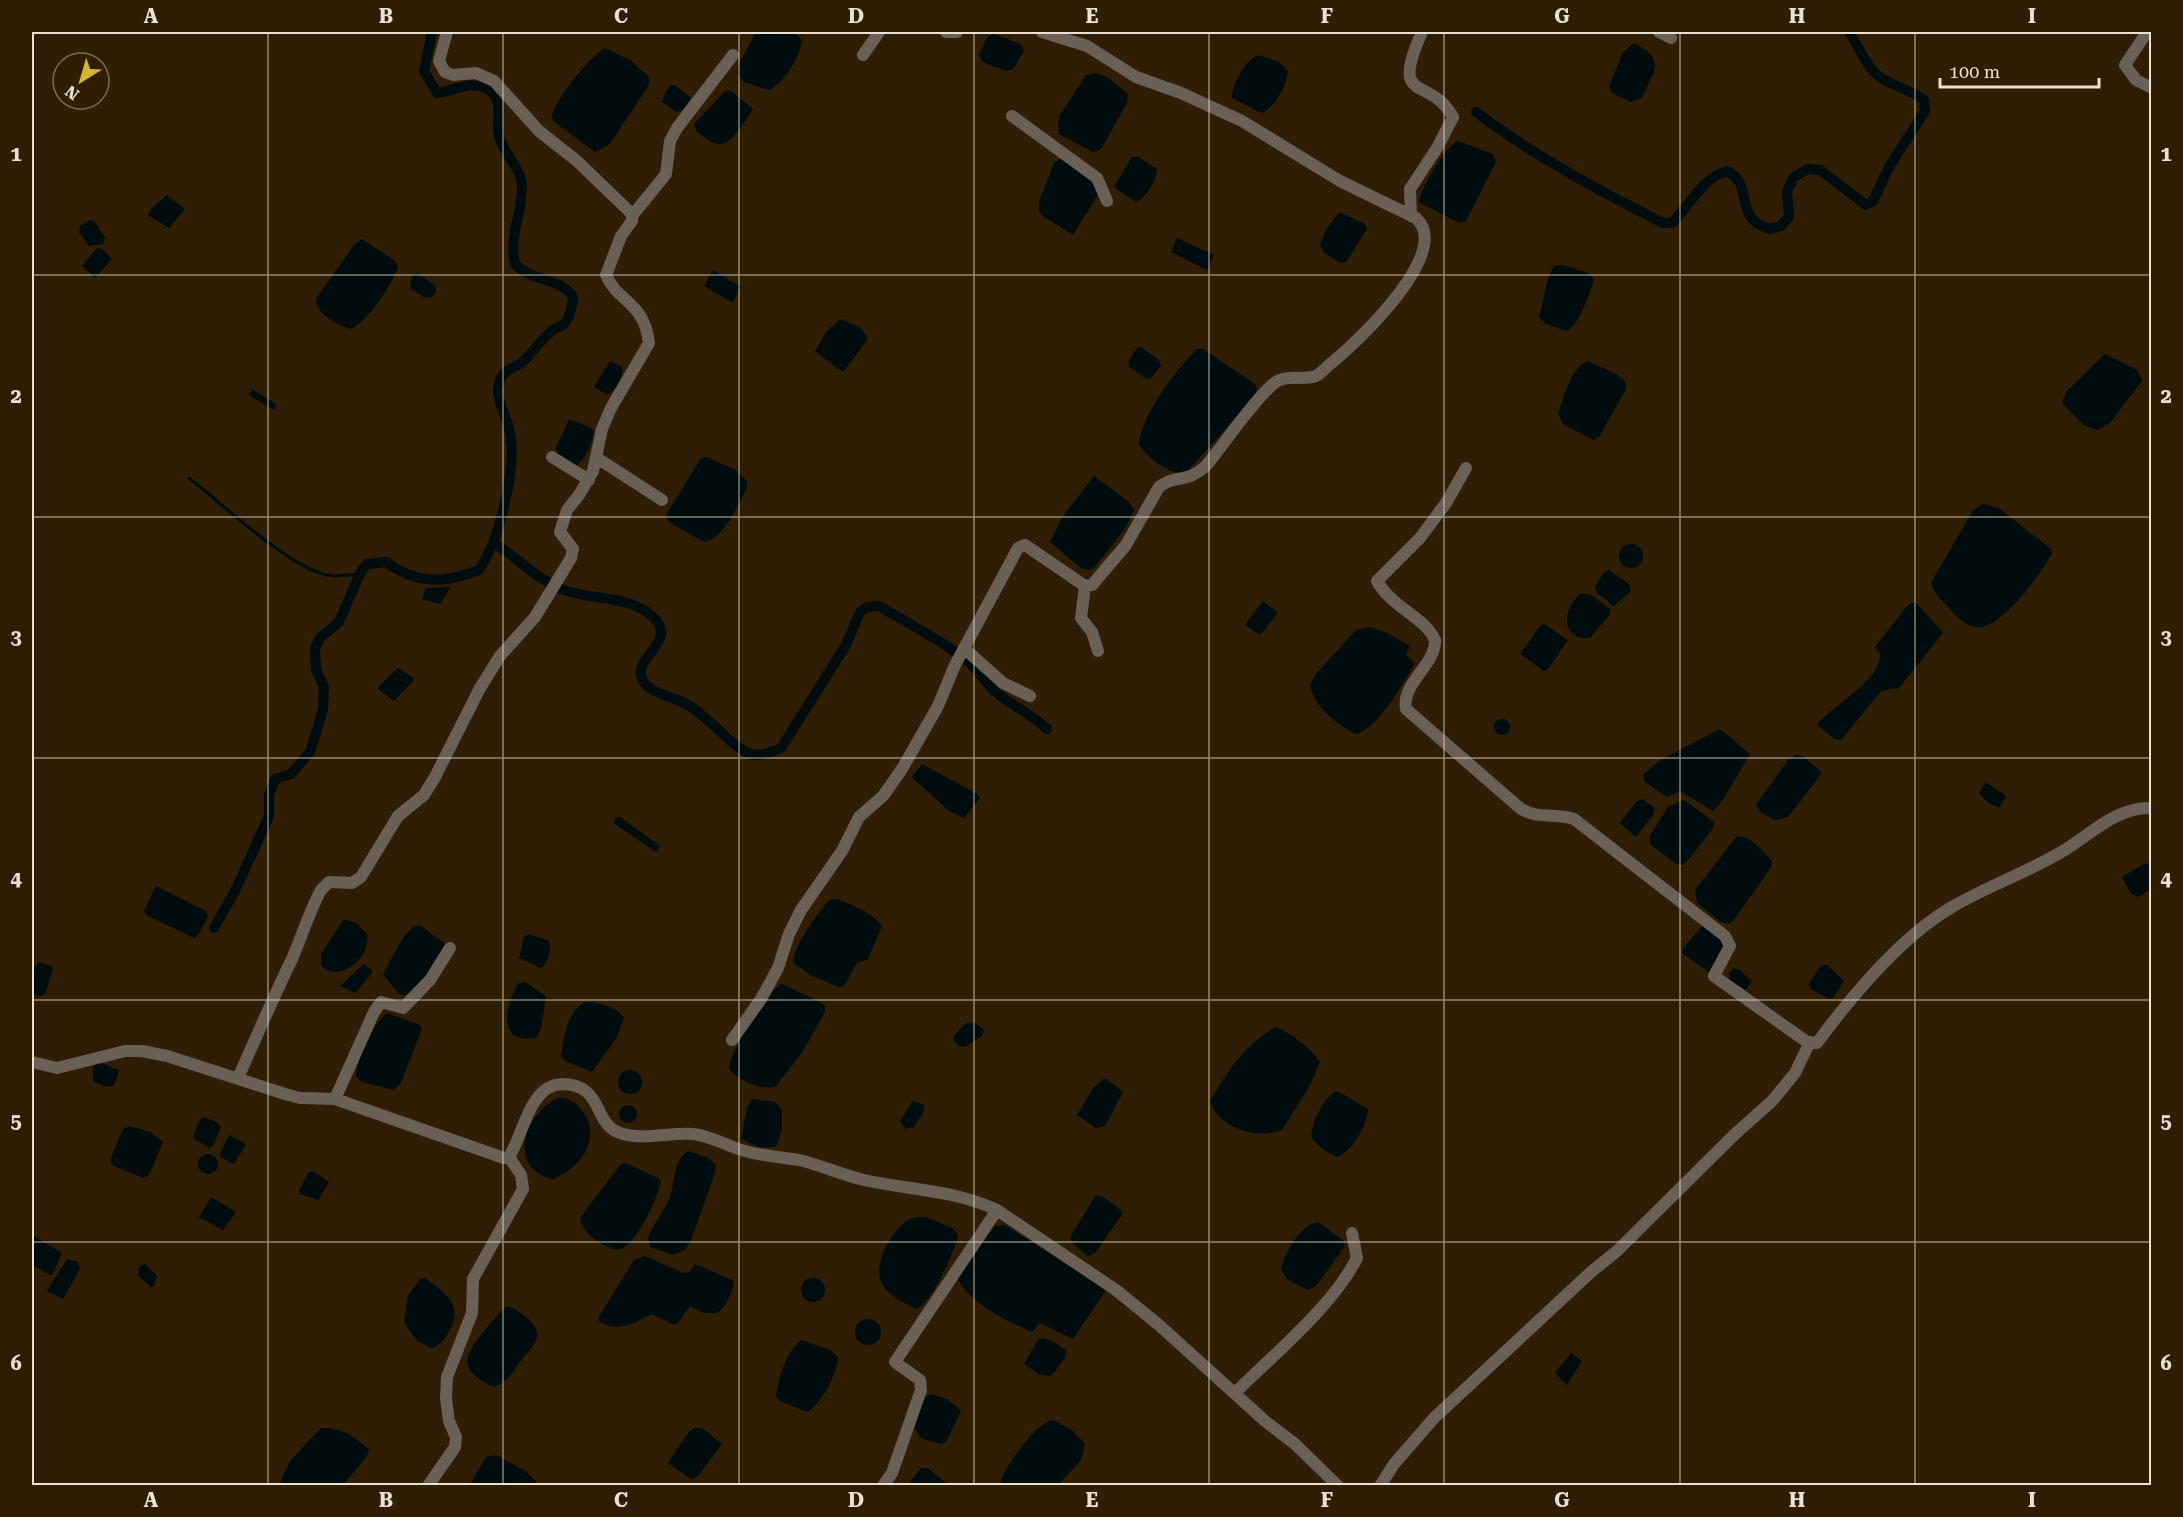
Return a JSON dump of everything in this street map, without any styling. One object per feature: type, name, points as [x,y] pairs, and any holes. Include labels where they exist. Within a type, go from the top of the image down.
[{"type":"street","points":[[447,32],[439,61],[445,72],[453,75],[476,73],[494,81],[531,124],[577,161],[632,216]]},
{"type":"street","points":[[863,55],[879,32]]},
{"type":"street","points":[[946,32],[957,32]]},
{"type":"street","points":[[732,1040],[761,999],[778,968],[789,934],[801,910],[842,851],[859,817],[883,796],[902,769],[938,706],[955,664],[1018,548],[1025,545],[1085,586],[1092,585],[1119,555],[1159,487],[1166,481],[1193,477],[1205,467],[1273,383],[1291,377],[1316,376],[1352,346],[1384,313],[1412,272],[1423,250],[1425,234],[1422,224],[1411,216],[1340,181],[1242,121],[1181,93],[1136,77],[1087,46],[1042,32]]},
{"type":"street","points":[[1411,216],[1410,189],[1437,148],[1453,117],[1447,107],[1412,83],[1409,77],[1412,53],[1422,32]]},
{"type":"street","points":[[1659,32],[1671,38]]},
{"type":"street","points":[[2147,32],[2125,65],[2136,80],[2151,88]]},
{"type":"street","points":[[238,1078],[265,1022],[280,981],[321,890],[329,882],[352,883],[361,877],[398,816],[424,795],[480,688],[500,657],[535,617],[571,558],[573,549],[560,532],[562,520],[589,480],[597,458],[602,429],[649,343],[648,332],[638,312],[610,283],[606,275],[621,236],[632,221],[632,216],[666,174],[670,141],[677,128],[734,55]]},
{"type":"street","points":[[1012,116],[1097,178],[1107,201]]},
{"type":"street","points":[[552,457],[589,480]]},
{"type":"street","points":[[597,458],[662,500]]},
{"type":"street","points":[[1466,468],[1446,503],[1420,538],[1377,581],[1384,594],[1423,624],[1435,640],[1432,654],[1407,695],[1406,709],[1521,809],[1530,814],[1563,815],[1574,819],[1725,936],[1730,946],[1714,976],[1810,1042],[1817,1042],[1890,958],[1950,908],[2062,851],[2096,827],[2129,811],[2151,808]]},
{"type":"street","points":[[1085,586],[1081,618],[1092,632],[1098,651]]},
{"type":"street","points":[[964,650],[1003,683],[1030,696]]},
{"type":"street","points":[[335,1099],[369,1023],[381,1002],[403,1008],[430,980],[450,948]]},
{"type":"street","points":[[1380,1485],[1394,1464],[1434,1418],[1617,1251],[1734,1135],[1772,1101],[1795,1073],[1810,1042]]},
{"type":"street","points":[[32,1062],[57,1068],[125,1051],[142,1051],[167,1056],[300,1098],[335,1099],[493,1156],[509,1157]]},
{"type":"street","points":[[509,1157],[537,1100],[548,1088],[562,1084],[579,1087],[594,1097],[607,1127],[618,1133],[632,1136],[693,1134],[744,1151],[800,1161],[862,1180],[956,1196],[997,1210],[1116,1290],[1295,1444],[1338,1485]]},
{"type":"street","points":[[428,1485],[455,1447],[456,1437],[449,1421],[446,1400],[447,1377],[472,1313],[473,1279],[523,1189],[521,1175],[509,1157]]},
{"type":"street","points":[[883,1485],[892,1473],[921,1390],[920,1380],[895,1362],[997,1210]]},
{"type":"street","points":[[1235,1393],[1321,1306],[1345,1277],[1357,1258],[1352,1233]]},
{"type":"shaded area","points":[[756,32],[794,32],[802,40],[790,69],[775,87],[769,90],[744,82],[737,73],[739,64]]},
{"type":"shaded area","points":[[994,34],[1021,44],[1024,51],[1013,69],[1006,71],[982,62],[979,55],[987,37]]},
{"type":"shaded area","points":[[1634,43],[1651,55],[1655,66],[1642,98],[1631,102],[1612,93],[1609,87],[1623,52]]},
{"type":"shaded area","points":[[605,48],[630,60],[649,77],[649,85],[609,145],[595,152],[553,121],[552,116],[560,99],[574,79]]},
{"type":"shaded area","points":[[1259,55],[1279,62],[1288,71],[1279,95],[1271,106],[1261,113],[1232,98],[1240,73]]},
{"type":"shaded area","points":[[1096,73],[1107,77],[1128,94],[1127,103],[1101,149],[1093,152],[1059,134],[1058,123],[1060,115],[1086,75]]},
{"type":"shaded area","points":[[671,85],[676,86],[691,98],[683,110],[677,112],[662,102]]},
{"type":"shaded area","points":[[725,91],[731,91],[753,109],[729,141],[716,144],[697,132],[694,124]]},
{"type":"shaded area","points":[[1458,141],[1493,154],[1496,162],[1466,221],[1459,223],[1419,202],[1434,168],[1447,150]]},
{"type":"shaded area","points":[[1132,157],[1138,157],[1157,169],[1150,188],[1136,202],[1114,187]]},
{"type":"shaded area","points":[[1062,158],[1095,181],[1099,193],[1073,235],[1039,211],[1039,202],[1054,163]]},
{"type":"shaded area","points":[[167,195],[185,209],[169,228],[148,215],[151,209]]},
{"type":"shaded area","points":[[1339,212],[1365,224],[1367,229],[1346,262],[1341,263],[1324,253],[1320,245],[1326,230]]},
{"type":"shaded area","points":[[90,220],[94,221],[105,237],[103,244],[89,246],[79,232],[80,226]]},
{"type":"shaded area","points":[[1177,238],[1214,255],[1207,270],[1171,252]]},
{"type":"shaded area","points":[[362,239],[395,261],[398,267],[371,311],[350,329],[323,314],[316,299],[354,245]]},
{"type":"shaded area","points":[[97,248],[102,249],[112,259],[95,278],[82,266]]},
{"type":"shaded area","points":[[1563,265],[1588,273],[1594,279],[1580,316],[1567,331],[1546,324],[1539,317],[1548,279],[1554,266]]},
{"type":"shaded area","points":[[713,270],[741,287],[733,303],[704,286]]},
{"type":"shaded area","points":[[417,273],[436,286],[436,292],[431,298],[424,297],[410,288],[412,276]]},
{"type":"shaded area","points":[[841,319],[859,327],[867,336],[867,340],[844,371],[815,351],[827,331]]},
{"type":"shaded area","points":[[1141,347],[1159,360],[1161,366],[1150,379],[1129,367],[1128,362],[1137,348]]},
{"type":"shaded area","points":[[1197,349],[1203,349],[1255,384],[1257,389],[1254,397],[1185,474],[1172,471],[1159,464],[1139,445],[1141,433],[1153,407],[1179,369]]},
{"type":"shaded area","points":[[2105,354],[2137,370],[2142,381],[2110,423],[2097,430],[2084,425],[2062,403],[2067,391]]},
{"type":"shaded area","points":[[610,361],[622,367],[622,375],[607,395],[594,387]]},
{"type":"shaded area","points":[[1588,361],[1616,374],[1625,381],[1626,389],[1599,437],[1593,440],[1563,424],[1558,413],[1572,376]]},
{"type":"shaded area","points":[[252,389],[276,404],[274,410],[249,395]]},
{"type":"shaded area","points":[[569,419],[593,429],[589,449],[576,466],[557,454],[556,448]]},
{"type":"shaded area","points":[[707,457],[736,470],[747,482],[747,488],[724,528],[704,542],[669,522],[666,515],[701,458]]},
{"type":"shaded area","points":[[1094,476],[1129,502],[1134,510],[1124,530],[1094,568],[1088,570],[1081,568],[1050,542],[1063,516]]},
{"type":"shaded area","points":[[1984,504],[2000,509],[2051,549],[2052,553],[2040,573],[2011,608],[1991,624],[1977,627],[1968,625],[1956,616],[1936,594],[1931,583],[1973,510]]},
{"type":"shaded area","points":[[1631,544],[1640,547],[1643,556],[1640,565],[1631,568],[1622,565],[1619,556],[1622,547]]},
{"type":"shaded area","points":[[1609,570],[1629,584],[1631,591],[1614,606],[1597,593],[1595,587],[1603,573]]},
{"type":"shaded area","points":[[451,587],[440,604],[422,599],[426,588]]},
{"type":"shaded area","points":[[1580,594],[1590,594],[1610,609],[1610,614],[1590,638],[1573,634],[1567,622],[1570,607]]},
{"type":"shaded area","points":[[1263,601],[1278,613],[1260,635],[1245,625]]},
{"type":"shaded area","points":[[1915,602],[1943,632],[1942,634],[1899,688],[1881,691],[1841,740],[1835,739],[1817,725],[1874,673],[1879,663],[1880,653],[1875,647],[1908,605]]},
{"type":"shaded area","points":[[1544,624],[1568,640],[1548,669],[1544,671],[1520,654],[1540,626]]},
{"type":"shaded area","points":[[1370,627],[1387,633],[1410,646],[1406,655],[1415,663],[1382,714],[1365,730],[1356,734],[1321,708],[1310,685],[1316,674],[1356,630]]},
{"type":"shaded area","points":[[398,668],[415,679],[394,701],[377,688]]},
{"type":"shaded area","points":[[1499,719],[1505,719],[1510,727],[1508,733],[1499,735],[1494,730],[1494,724]]},
{"type":"shaded area","points":[[1720,729],[1750,754],[1722,801],[1713,811],[1680,791],[1667,797],[1645,782],[1643,775],[1659,761]]},
{"type":"shaded area","points":[[1796,755],[1803,756],[1822,773],[1788,817],[1775,820],[1760,812],[1756,805],[1788,760]]},
{"type":"shaded area","points":[[922,764],[977,794],[980,798],[964,818],[949,811],[912,777]]},
{"type":"shaded area","points":[[1986,782],[2006,796],[1999,808],[1987,802],[1979,793]]},
{"type":"shaded area","points":[[1642,799],[1655,808],[1653,815],[1636,837],[1620,823],[1636,802]]},
{"type":"shaded area","points":[[1684,800],[1714,822],[1714,827],[1682,865],[1675,863],[1651,845],[1649,837],[1668,807]]},
{"type":"shaded area","points":[[620,817],[660,846],[656,852],[614,823],[615,818]]},
{"type":"shaded area","points":[[1737,836],[1747,838],[1756,845],[1772,861],[1772,866],[1734,920],[1728,924],[1721,922],[1697,903],[1695,890]]},
{"type":"shaded area","points":[[2146,863],[2151,865],[2151,889],[2139,897],[2131,894],[2122,877]]},
{"type":"shaded area","points":[[156,886],[206,911],[208,916],[199,934],[194,938],[146,915],[144,911]]},
{"type":"shaded area","points":[[837,899],[867,913],[882,926],[868,959],[857,963],[844,986],[839,987],[810,975],[793,962],[802,938],[813,922],[829,900]]},
{"type":"shaded area","points":[[344,919],[356,923],[367,934],[367,943],[359,959],[352,966],[336,972],[321,965],[321,954]]},
{"type":"shaded area","points":[[414,926],[421,926],[445,944],[435,965],[424,979],[406,995],[399,994],[383,974],[404,936]]},
{"type":"shaded area","points":[[1702,926],[1715,933],[1723,946],[1709,972],[1682,953]]},
{"type":"shaded area","points":[[529,934],[549,941],[549,956],[541,968],[519,958],[524,937]]},
{"type":"shaded area","points":[[39,962],[53,969],[45,994],[41,996],[32,994],[32,972]]},
{"type":"shaded area","points":[[364,964],[373,971],[356,993],[340,986]]},
{"type":"shaded area","points":[[1827,965],[1844,981],[1834,997],[1829,999],[1811,989],[1809,984],[1820,966]]},
{"type":"shaded area","points":[[1733,968],[1738,969],[1752,981],[1746,990],[1729,980],[1729,973]]},
{"type":"shaded area","points":[[525,982],[546,996],[541,1029],[536,1038],[523,1039],[514,1035],[507,1021],[514,992],[519,983]]},
{"type":"shaded area","points":[[782,984],[820,1002],[825,1006],[825,1012],[801,1054],[776,1086],[758,1086],[743,1080],[732,1072],[729,1068],[731,1059],[750,1022],[767,997]]},
{"type":"shaded area","points":[[586,1002],[606,1006],[616,1010],[624,1017],[617,1037],[592,1072],[565,1061],[561,1056],[565,1033],[574,1011]]},
{"type":"shaded area","points":[[387,1013],[420,1025],[422,1029],[400,1085],[393,1090],[362,1082],[356,1077],[367,1042]]},
{"type":"shaded area","points":[[974,1022],[984,1030],[982,1036],[965,1047],[959,1046],[953,1040],[954,1036],[965,1024]]},
{"type":"shaded area","points":[[1275,1027],[1300,1041],[1320,1062],[1310,1085],[1282,1130],[1272,1133],[1250,1132],[1230,1125],[1221,1118],[1210,1101],[1237,1060],[1253,1043]]},
{"type":"shaded area","points":[[98,1062],[119,1070],[114,1086],[106,1087],[93,1081],[93,1067]]},
{"type":"shaded area","points":[[630,1070],[639,1073],[642,1082],[639,1091],[630,1094],[621,1091],[618,1082],[621,1073]]},
{"type":"shaded area","points":[[1105,1078],[1123,1092],[1105,1126],[1096,1128],[1077,1115],[1094,1087]]},
{"type":"shaded area","points":[[1337,1091],[1368,1109],[1358,1137],[1343,1154],[1337,1157],[1313,1140],[1312,1129],[1323,1105]]},
{"type":"shaded area","points":[[559,1098],[571,1100],[580,1108],[587,1118],[590,1139],[581,1159],[573,1167],[553,1179],[538,1173],[529,1163],[525,1151],[530,1126],[548,1104]]},
{"type":"shaded area","points":[[752,1099],[775,1102],[782,1110],[782,1129],[776,1147],[759,1147],[741,1139],[747,1108]]},
{"type":"shaded area","points":[[913,1101],[924,1105],[924,1111],[914,1127],[906,1129],[900,1121]]},
{"type":"shaded area","points":[[624,1105],[632,1105],[637,1110],[635,1121],[624,1123],[619,1118],[619,1110]]},
{"type":"shaded area","points":[[203,1117],[217,1122],[221,1127],[214,1144],[209,1148],[193,1138],[198,1123]]},
{"type":"shaded area","points":[[129,1126],[150,1132],[163,1142],[149,1175],[143,1178],[112,1165],[110,1160],[123,1129]]},
{"type":"shaded area","points":[[229,1135],[246,1144],[234,1164],[219,1156]]},
{"type":"shaded area","points":[[689,1151],[708,1158],[716,1165],[715,1173],[691,1240],[685,1250],[673,1255],[650,1247],[648,1239],[670,1197],[677,1165],[684,1154]]},
{"type":"shaded area","points":[[208,1154],[215,1157],[218,1164],[215,1171],[208,1174],[201,1171],[198,1164],[201,1157]]},
{"type":"shaded area","points":[[626,1163],[658,1178],[661,1182],[655,1200],[638,1233],[624,1247],[617,1250],[606,1246],[589,1234],[580,1218],[621,1164]]},
{"type":"shaded area","points":[[313,1171],[329,1182],[318,1200],[300,1194],[299,1190],[308,1173]]},
{"type":"shaded area","points":[[1096,1195],[1103,1197],[1121,1210],[1122,1215],[1095,1253],[1088,1256],[1072,1243],[1070,1237]]},
{"type":"shaded area","points":[[211,1197],[234,1211],[235,1214],[223,1230],[199,1217]]},
{"type":"shaded area","points":[[925,1217],[953,1228],[958,1236],[947,1265],[935,1287],[929,1297],[916,1309],[884,1288],[879,1268],[889,1241],[901,1226],[911,1219]]},
{"type":"shaded area","points":[[1318,1222],[1344,1241],[1345,1246],[1316,1286],[1308,1290],[1287,1279],[1281,1269],[1286,1255],[1299,1234],[1311,1224]]},
{"type":"shaded area","points":[[1005,1225],[1106,1290],[1073,1339],[1040,1323],[1032,1332],[1000,1316],[971,1296],[957,1278],[995,1226]]},
{"type":"shaded area","points":[[32,1235],[62,1253],[52,1276],[32,1265]]},
{"type":"shaded area","points":[[645,1256],[683,1273],[690,1272],[695,1264],[734,1281],[724,1306],[717,1313],[703,1313],[690,1306],[674,1325],[652,1314],[620,1327],[600,1322],[598,1318],[634,1260]]},
{"type":"shaded area","points":[[67,1259],[78,1262],[80,1269],[63,1299],[47,1291]]},
{"type":"shaded area","points":[[145,1264],[157,1276],[154,1286],[151,1287],[138,1275],[139,1267]]},
{"type":"shaded area","points":[[425,1278],[446,1295],[454,1307],[455,1314],[446,1337],[432,1348],[417,1341],[404,1322],[408,1296],[420,1279]]},
{"type":"shaded area","points":[[813,1278],[821,1282],[825,1290],[821,1298],[813,1302],[805,1298],[801,1290],[805,1282]]},
{"type":"shaded area","points":[[507,1306],[527,1318],[533,1324],[537,1335],[534,1344],[512,1373],[494,1387],[476,1377],[468,1366],[468,1359],[474,1344]]},
{"type":"shaded area","points":[[868,1319],[877,1323],[881,1332],[877,1341],[868,1345],[859,1341],[855,1332],[859,1323]]},
{"type":"shaded area","points":[[1042,1338],[1066,1350],[1065,1358],[1051,1376],[1039,1374],[1024,1364],[1038,1340]]},
{"type":"shaded area","points":[[802,1340],[830,1350],[838,1357],[828,1388],[813,1408],[807,1412],[780,1401],[776,1397],[781,1374],[788,1357],[792,1349]]},
{"type":"shaded area","points":[[1571,1353],[1582,1361],[1567,1385],[1555,1373]]},
{"type":"shaded area","points":[[932,1394],[947,1399],[961,1411],[946,1442],[941,1444],[921,1438],[914,1427],[923,1398]]},
{"type":"shaded area","points":[[1053,1420],[1072,1430],[1085,1444],[1081,1460],[1058,1485],[1000,1485],[1007,1468],[1021,1447],[1038,1429]]},
{"type":"shaded area","points":[[321,1428],[335,1429],[353,1437],[369,1449],[367,1456],[343,1485],[279,1485],[290,1461]]},
{"type":"shaded area","points":[[694,1428],[702,1428],[722,1444],[698,1476],[691,1479],[668,1463],[687,1434]]},
{"type":"shaded area","points":[[496,1455],[525,1471],[536,1481],[535,1485],[470,1485],[486,1457]]},
{"type":"shaded area","points":[[921,1468],[928,1468],[948,1485],[908,1485]]},
{"type":"waterway","points":[[214,928],[236,889],[269,816],[269,795],[275,779],[291,774],[310,752],[323,710],[324,687],[316,670],[315,648],[320,638],[339,622],[361,571],[367,564],[386,562],[408,574],[431,580],[454,578],[479,570],[493,541],[509,485],[510,433],[498,393],[500,380],[506,371],[525,359],[548,334],[565,323],[571,310],[573,297],[561,286],[529,274],[515,264],[514,243],[522,187],[519,174],[499,137],[498,103],[491,92],[472,85],[437,93],[424,71],[432,32]]},
{"type":"waterway","points":[[1476,112],[1567,172],[1663,223],[1672,223],[1703,186],[1727,171],[1736,177],[1740,184],[1751,217],[1758,224],[1770,229],[1781,226],[1789,217],[1787,191],[1794,177],[1808,169],[1820,170],[1866,205],[1873,201],[1889,167],[1925,111],[1924,100],[1886,81],[1874,72],[1849,32]]},
{"type":"waterway","points":[[189,478],[254,532],[307,568],[328,575],[359,575]]},
{"type":"waterway","points":[[494,543],[543,579],[561,589],[631,604],[652,616],[659,625],[661,633],[655,648],[641,669],[644,682],[653,690],[694,709],[738,747],[750,754],[763,754],[781,748],[846,645],[860,612],[867,607],[879,606],[951,649],[973,666],[994,691],[1047,729]]}]
